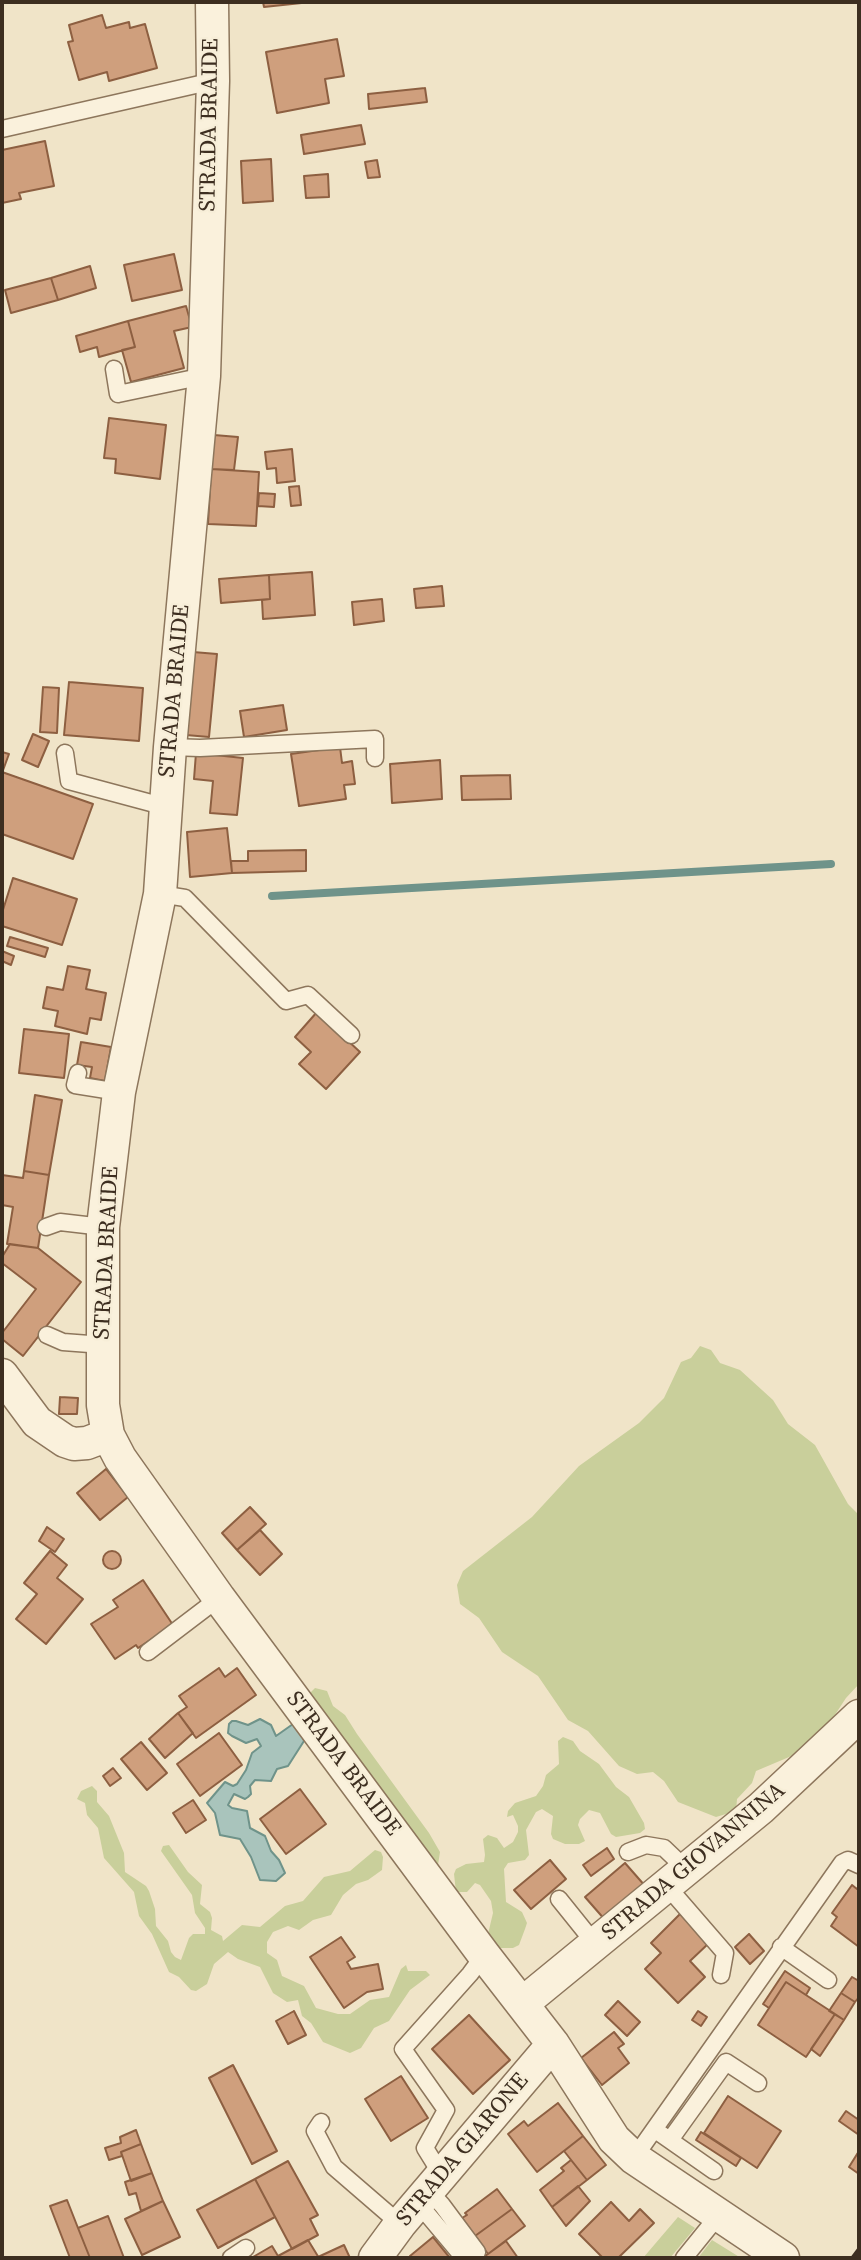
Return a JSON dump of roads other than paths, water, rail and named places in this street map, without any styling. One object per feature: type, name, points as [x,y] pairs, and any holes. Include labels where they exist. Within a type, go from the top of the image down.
[{"type":"street","name":"STRADA BRAIDE","points":[[212,2],[213,81],[204,376],[170,747],[160,894],[119,1092],[103,1227],[103,1405],[108,1435],[120,1458],[219,1598],[484,1955],[554,2044],[614,2139],[634,2158],[783,2258]]},
{"type":"street","points":[[2,1375],[37,1423],[65,1441],[87,1444],[108,1435]]},
{"type":"street","name":"STRADA GIOVANNINA","points":[[523,2003],[761,1808],[859,1716]]},
{"type":"street","name":"STRADA GIARONE","points":[[375,2258],[421,2199],[554,2044]]},
{"type":"lane","points":[[2,129],[213,81]]},
{"type":"lane","points":[[114,369],[118,394],[204,376]]},
{"type":"lane","points":[[170,747],[200,748],[375,739],[375,758]]},
{"type":"lane","points":[[65,753],[69,781],[166,807]]},
{"type":"lane","points":[[160,894],[185,898],[286,1000],[308,995],[351,1035]]},
{"type":"lane","points":[[78,1073],[75,1086],[119,1092]]},
{"type":"lane","points":[[46,1227],[60,1222],[103,1227]]},
{"type":"lane","points":[[47,1335],[63,1342],[103,1345]]},
{"type":"lane","points":[[148,1652],[219,1598]]},
{"type":"lane","points":[[628,1852],[646,1845],[664,1848],[677,1878],[725,1953],[720,1975]]},
{"type":"lane","points":[[634,2158],[842,1863],[848,1860],[859,1865]]},
{"type":"lane","points":[[559,1899],[596,1945]]},
{"type":"lane","points":[[781,1947],[828,1980]]},
{"type":"lane","points":[[421,2199],[438,2169],[425,2148],[446,2110],[403,2049],[471,1974],[484,1955]]},
{"type":"lane","points":[[670,2140],[726,2062],[758,2083]]},
{"type":"lane","points":[[321,2122],[315,2131],[334,2167],[442,2205],[470,2255]]},
{"type":"lane","points":[[653,2129],[714,2171]]},
{"type":"lane","points":[[684,2258],[718,2216]]},
{"type":"lane","points":[[231,2258],[246,2248]]},
{"type":"water","points":[[260,1719],[271,1725],[276,1736],[293,1724],[304,1741],[288,1766],[277,1769],[271,1781],[255,1780],[250,1786],[251,1794],[248,1797],[245,1799],[234,1794],[228,1805],[247,1811],[250,1828],[265,1836],[285,1873],[276,1881],[260,1880],[240,1839],[220,1835],[215,1813],[207,1803],[225,1782],[233,1786],[237,1784],[252,1753],[261,1746],[257,1739],[246,1743],[232,1736],[228,1733],[229,1724],[236,1721],[248,1725]]},
{"type":"waterway","points":[[272,896],[831,864]]},
{"type":"railway","points":[[853,2258],[859,2250]]}]
